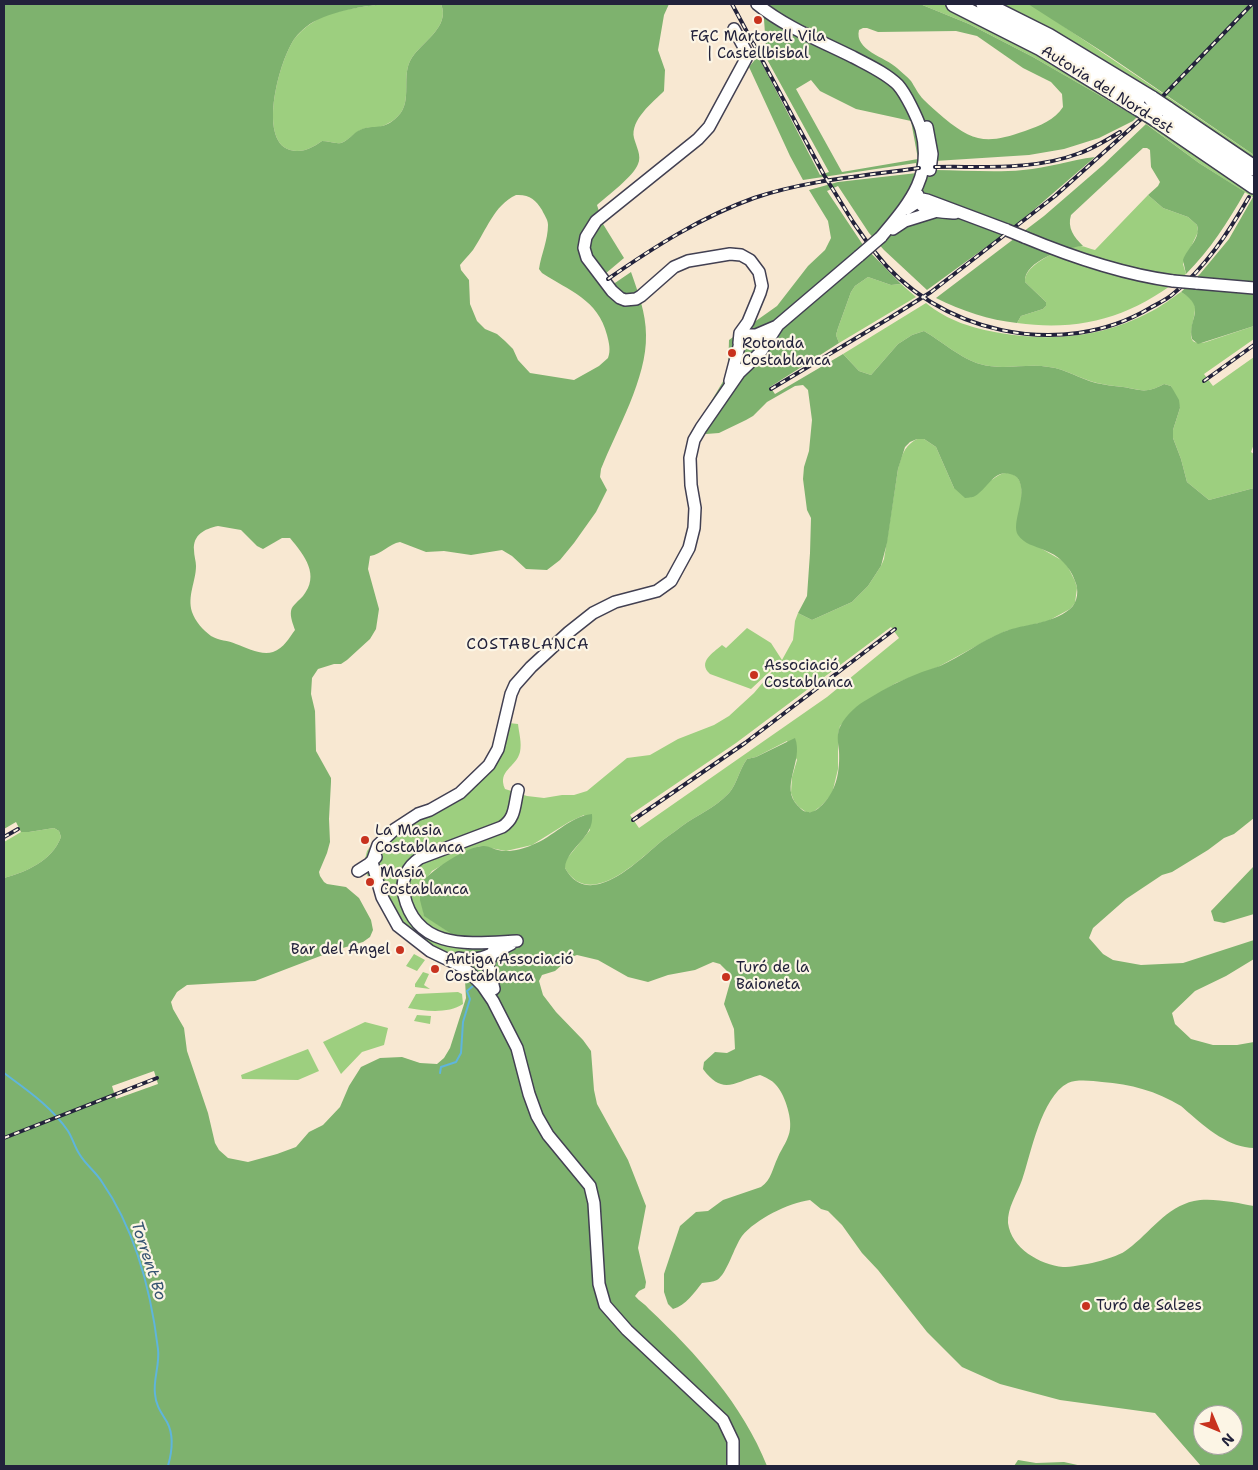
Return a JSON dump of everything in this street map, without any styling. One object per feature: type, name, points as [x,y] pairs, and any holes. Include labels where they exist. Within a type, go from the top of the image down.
[{"type":"highway","name":"Autovia del Nord-est","points":[[954,4],[1146,104]]},
{"type":"highway","name":"Autovia del Nord-est","points":[[984,4],[1048,36],[1161,114],[1254,168]]},
{"type":"highway","name":"Autovia del Nord-est","points":[[1161,114],[1254,186]]},
{"type":"main road","points":[[739,346],[746,335],[766,332],[778,325],[902,218],[918,201],[926,185],[932,154],[929,132],[920,108],[910,95],[879,71],[793,27],[757,4]]},
{"type":"main road","points":[[728,387],[739,346],[740,333],[749,320],[760,293],[762,280],[757,268],[748,258],[741,255],[722,255],[682,264],[674,267],[641,296],[629,300],[620,298],[612,291],[589,263],[584,248],[588,232],[596,222],[698,139],[709,127],[747,58],[746,51],[734,29]]},
{"type":"main road","points":[[898,86],[916,116],[922,132],[927,158],[918,201]]},
{"type":"main road","points":[[902,218],[921,178],[924,146]]},
{"type":"main road","points":[[926,185],[935,207]]},
{"type":"main road","points":[[918,201],[924,207],[935,207],[961,213],[1093,263],[1136,275],[1173,281],[1254,288]]},
{"type":"main road","points":[[902,218],[935,207]]},
{"type":"main road","points":[[749,320],[755,335],[762,342],[762,348]]},
{"type":"main road","points":[[362,864],[404,822],[460,794],[489,765],[500,744],[510,694],[515,685],[531,667],[569,632],[593,613],[615,602],[656,591],[663,588],[671,580],[689,548],[695,523],[690,463],[692,447],[701,428],[728,387],[754,357],[760,353],[778,325]]},
{"type":"main road","points":[[739,346],[745,357],[754,357]]},
{"type":"main road","points":[[517,941],[493,947],[461,943],[430,933],[420,925],[410,910],[404,898],[403,884],[407,870],[420,858],[508,823],[513,816],[518,790]]},
{"type":"main road","points":[[383,844],[379,861],[384,883]]},
{"type":"main road","points":[[362,864],[376,866],[407,934]]},
{"type":"main road","points":[[362,864],[377,881],[388,909],[398,926],[430,951],[460,962],[488,987],[508,1015],[515,1034],[529,1094],[537,1116],[548,1135],[585,1180],[593,1195],[599,1284],[605,1305],[627,1330],[723,1420],[733,1440],[734,1466]]},
{"type":"main road","points":[[488,987],[482,965],[493,947]]},
{"type":"main road","points":[[460,962],[470,960],[482,965]]},
{"type":"green space","points":[[4,4],[390,4],[334,13],[306,27],[295,38],[289,48],[278,80],[273,115],[275,131],[280,143],[290,150],[299,151],[311,148],[322,141],[341,143],[364,128],[390,123],[401,113],[406,99],[410,61],[438,28],[443,13],[441,4],[669,4],[664,15],[658,50],[665,70],[664,91],[643,112],[635,125],[634,138],[639,154],[638,164],[626,180],[597,205],[603,224],[624,258],[605,274],[612,285],[631,272],[639,295],[646,327],[642,368],[630,403],[601,469],[600,477],[607,490],[596,512],[574,543],[560,560],[547,570],[526,569],[512,556],[502,550],[471,555],[444,551],[426,552],[400,542],[370,556],[368,569],[379,609],[376,629],[370,639],[347,660],[341,664],[318,669],[312,678],[311,694],[315,711],[316,751],[331,778],[330,842],[319,872],[327,884],[346,887],[359,898],[371,920],[373,930],[370,937],[363,942],[336,950],[255,981],[187,985],[177,992],[171,1002],[184,1028],[187,1051],[208,1113],[215,1143],[219,1150],[228,1158],[248,1162],[296,1147],[309,1132],[323,1125],[340,1107],[349,1086],[361,1067],[380,1058],[402,1057],[420,1063],[437,1064],[444,1058],[450,1048],[466,998],[465,980],[468,957],[462,941],[424,916],[420,900],[420,885],[431,873],[449,860],[477,847],[486,846],[506,851],[524,848],[540,841],[576,819],[592,814],[589,830],[570,854],[565,868],[575,880],[586,885],[598,884],[624,872],[666,838],[724,798],[732,789],[747,759],[756,757],[795,738],[797,756],[791,782],[793,799],[804,811],[814,811],[820,807],[832,792],[837,779],[839,765],[838,731],[846,717],[856,707],[894,684],[940,666],[1003,632],[1054,618],[1070,609],[1075,603],[1077,596],[1076,584],[1067,566],[1049,552],[1026,543],[1018,535],[1016,524],[1021,489],[1018,478],[1004,473],[994,478],[978,494],[965,498],[954,488],[936,447],[924,439],[917,439],[905,447],[898,469],[887,543],[881,566],[868,586],[852,602],[812,620],[798,613],[807,596],[810,553],[811,518],[807,510],[803,479],[804,467],[809,451],[812,420],[808,390],[803,385],[795,386],[767,402],[753,416],[719,433],[706,434],[696,427],[728,373],[729,340],[777,306],[808,266],[825,250],[831,238],[828,221],[809,190],[838,182],[917,173],[916,163],[803,180],[749,67],[758,56],[820,175],[829,172],[763,52],[766,49],[763,4],[920,4],[969,24],[1033,57],[1137,117],[1133,121],[1099,138],[1064,149],[1029,155],[935,161],[934,170],[1012,171],[1095,157],[1015,226],[927,290],[884,250],[869,233],[838,186],[827,191],[863,245],[901,284],[891,285],[868,277],[855,286],[851,292],[836,335],[839,343],[770,387],[775,394],[843,354],[859,371],[871,375],[898,344],[912,335],[924,331],[966,358],[980,364],[997,367],[1049,367],[1096,383],[1139,390],[1148,390],[1164,384],[1171,386],[1179,400],[1180,408],[1173,430],[1173,438],[1187,482],[1209,500],[1254,488],[1254,818],[1234,834],[1224,838],[1172,872],[1162,875],[1126,899],[1093,928],[1089,938],[1103,954],[1113,960],[1141,965],[1183,963],[1254,940],[1254,959],[1226,976],[1195,991],[1172,1013],[1175,1024],[1191,1039],[1213,1045],[1237,1045],[1254,1042],[1254,1148],[1236,1145],[1227,1141],[1211,1131],[1181,1106],[1153,1092],[1113,1083],[1076,1081],[1068,1083],[1051,1100],[1038,1127],[1022,1180],[1011,1206],[1008,1223],[1010,1232],[1015,1240],[1028,1254],[1054,1266],[1070,1267],[1097,1262],[1123,1253],[1159,1221],[1184,1204],[1208,1200],[1254,1206],[1254,1466],[1201,1466],[1155,1413],[1060,1400],[1000,1384],[962,1367],[927,1332],[878,1270],[862,1253],[842,1225],[828,1211],[821,1209],[810,1200],[783,1208],[755,1224],[742,1236],[721,1277],[715,1281],[702,1283],[686,1302],[673,1309],[668,1304],[664,1292],[664,1274],[680,1226],[696,1212],[708,1211],[723,1200],[765,1184],[788,1136],[790,1129],[789,1112],[779,1089],[773,1082],[760,1075],[729,1085],[723,1085],[710,1077],[703,1069],[704,1062],[715,1052],[727,1053],[735,1049],[734,1029],[724,1004],[731,979],[729,973],[720,964],[713,962],[695,970],[668,975],[648,982],[628,977],[598,960],[577,955],[571,957],[555,971],[542,975],[539,981],[543,995],[591,1051],[597,1104],[628,1160],[646,1206],[638,1248],[646,1282],[645,1288],[635,1296],[684,1344],[717,1381],[745,1422],[767,1466],[4,1466],[4,878],[29,869],[45,859],[61,837],[59,831],[54,828],[21,832],[16,822],[4,829]],"holes":[[[863,28],[878,32],[956,31],[977,36],[1023,68],[1051,82],[1062,94],[1063,107],[1051,119],[1025,131],[1001,138],[982,139],[973,137],[955,126],[931,107],[909,79],[897,68],[866,48],[861,43],[859,37],[859,30]],[[811,80],[820,91],[856,109],[911,121],[918,159],[842,172],[796,89]],[[521,195],[532,198],[537,203],[546,217],[548,225],[539,269],[542,273],[590,304],[603,323],[609,344],[608,358],[599,366],[574,380],[530,373],[505,341],[497,334],[485,329],[477,321],[470,304],[469,280],[461,270],[460,265],[473,250],[496,212],[508,199]],[[218,526],[241,530],[257,546],[263,549],[282,538],[290,538],[305,559],[310,573],[310,581],[303,596],[292,609],[291,618],[295,630],[286,642],[273,652],[259,652],[214,638],[202,628],[193,615],[191,594],[196,572],[195,540],[204,531]],[[154,1071],[158,1084],[116,1099],[112,1086]]]},
{"type":"green space","points":[[381,4],[441,4],[443,13],[438,28],[410,61],[406,99],[401,113],[388,123],[375,128],[363,129],[341,143],[322,141],[307,149],[299,151],[290,150],[280,143],[275,131],[273,115],[278,80],[289,48],[295,38],[310,24],[322,17]]},
{"type":"green space","points":[[920,4],[1028,4],[1035,7],[1254,155],[1254,198],[1199,163],[1137,117],[1033,57],[969,24]]},
{"type":"green space","points":[[1028,4],[1254,4],[1254,155],[1109,56]]},
{"type":"green space","points":[[1146,124],[1199,163],[1245,192],[1218,235],[1186,274],[1183,260],[1197,235],[1197,225],[1188,217],[1163,208],[1148,195],[1160,182],[1151,167],[1150,150],[1143,148],[1071,215],[1070,224],[1072,232],[1083,246],[1047,256],[1026,274],[1025,282],[1046,302],[1046,306],[1043,309],[1021,316],[1017,323],[996,320],[976,314],[936,298],[1044,216],[1103,165]]},
{"type":"green space","points":[[1148,195],[1163,208],[1188,217],[1197,225],[1198,232],[1183,264],[1186,274],[1167,289],[1147,301],[1107,318],[1086,323],[1064,325],[1017,323],[1021,316],[1043,309],[1046,306],[1046,302],[1025,282],[1026,275],[1031,269],[1046,257],[1065,249],[1084,246],[1095,250]]},
{"type":"green space","points":[[1253,197],[1254,326],[1198,344],[1192,339],[1191,332],[1195,309],[1189,298],[1181,292],[1200,274],[1229,239]]},
{"type":"green space","points":[[868,277],[891,285],[901,284],[916,297],[839,343],[836,335],[851,292],[855,286]]},
{"type":"green space","points":[[1181,292],[1194,303],[1191,336],[1193,341],[1197,343],[1206,342],[1254,326],[1254,339],[1204,374],[1213,386],[1254,357],[1254,444],[1251,452],[1254,454],[1254,488],[1209,500],[1187,482],[1173,438],[1173,430],[1180,408],[1171,386],[1164,384],[1148,390],[1140,390],[1097,383],[1049,367],[997,367],[980,364],[966,358],[924,331],[912,335],[898,344],[871,375],[859,371],[843,354],[926,303],[943,315],[980,329],[1020,336],[1059,337],[1097,332],[1116,327],[1152,311]]},
{"type":"green space","points":[[917,439],[924,439],[936,447],[954,488],[989,481],[1004,473],[1013,474],[1018,478],[1021,484],[1022,499],[1018,519],[1042,549],[1063,561],[1068,567],[1077,588],[1075,603],[1070,609],[1048,621],[1006,631],[938,667],[896,683],[860,705],[840,726],[838,734],[838,769],[832,794],[813,812],[806,812],[799,807],[791,793],[792,777],[797,760],[787,741],[756,757],[747,759],[732,789],[724,798],[682,826],[624,871],[598,884],[586,884],[575,880],[565,868],[565,861],[590,830],[584,815],[532,845],[506,851],[480,846],[465,852],[432,871],[419,889],[424,915],[462,941],[468,957],[448,961],[409,943],[387,914],[363,867],[367,851],[374,841],[414,813],[451,792],[479,769],[491,749],[499,722],[518,724],[521,742],[518,757],[503,777],[505,789],[527,796],[544,798],[574,795],[587,791],[627,758],[650,755],[678,739],[714,725],[729,716],[754,693],[781,661],[751,689],[710,674],[705,666],[708,658],[722,645],[726,648],[747,628],[771,643],[782,660],[793,640],[798,613],[812,620],[852,602],[868,586],[884,559],[901,459],[904,451]],"holes":[[[891,627],[899,638],[827,697],[639,828],[630,815],[736,743]]]},
{"type":"green space","points":[[54,828],[59,831],[61,837],[45,859],[29,869],[4,878],[4,842],[21,832]]},
{"type":"green space","points":[[1254,866],[1254,914],[1224,923],[1214,921],[1211,911]]},
{"type":"green space","points":[[414,954],[425,960],[417,971],[406,966]]},
{"type":"green space","points":[[423,972],[429,974],[424,985],[430,989],[415,987]]},
{"type":"green space","points":[[458,992],[462,994],[463,1004],[457,1007],[429,1011],[408,1008],[416,994]]},
{"type":"green space","points":[[417,1015],[431,1016],[430,1024],[414,1021]]},
{"type":"green space","points":[[365,1022],[388,1028],[384,1045],[362,1052],[341,1074],[323,1042]]},
{"type":"green space","points":[[308,1049],[319,1071],[298,1080],[242,1079],[241,1075]]},
{"type":"green space","points":[[1018,1460],[1036,1463],[1064,1462],[1082,1466],[1014,1466]]},
{"type":"waterway","points":[[440,1073],[441,1067],[456,1062],[461,1053],[463,1022],[470,999],[467,991],[473,986]]},
{"type":"waterway","name":"Torrent Bo","points":[[4,1073],[39,1099],[62,1122],[80,1155],[100,1178],[114,1201],[133,1241],[146,1284],[155,1327],[158,1355],[155,1394],[158,1405],[171,1432],[168,1466]]},
{"type":"railway","points":[[732,4],[824,175],[867,242]]},
{"type":"railway","points":[[771,389],[931,292],[1055,196],[1140,120],[1252,4]]},
{"type":"railway","points":[[935,167],[1008,166],[1044,163],[1085,151],[1120,132]]},
{"type":"railway","points":[[608,279],[678,234],[715,214],[754,198],[815,183],[919,168]]},
{"type":"railway","points":[[874,251],[900,279],[931,302],[965,319],[1002,330],[1040,335],[1078,333],[1115,324],[1150,308],[1170,296],[1185,284],[1206,261],[1233,224],[1249,197]]},
{"type":"railway","points":[[1204,381],[1254,345]]},
{"type":"railway","points":[[633,820],[745,743],[895,629]]},
{"type":"railway","points":[[4,837],[18,829]]},
{"type":"railway","points":[[4,1138],[157,1078]]},
{"type":"place","name":"FGC Martorell Vila | Castellbisbal","points":[[758,20]]},
{"type":"place","name":"Rotonda Costablanca","points":[[732,353]]},
{"type":"place","name":"Associació Costablanca","points":[[754,675]]},
{"type":"place","name":"La Masia Costablanca","points":[[365,840]]},
{"type":"place","name":"Masia Costablanca","points":[[370,882]]},
{"type":"place","name":"Bar del Angel","points":[[400,950]]},
{"type":"place","name":"Antiga Associació Costablanca","points":[[435,969]]},
{"type":"place","name":"Turó de la Baioneta","points":[[726,977]]},
{"type":"place","name":"Turó de Salzes","points":[[1086,1306]]},
{"type":"district","name":"COSTABLANCA","points":[[528,645]]}]
